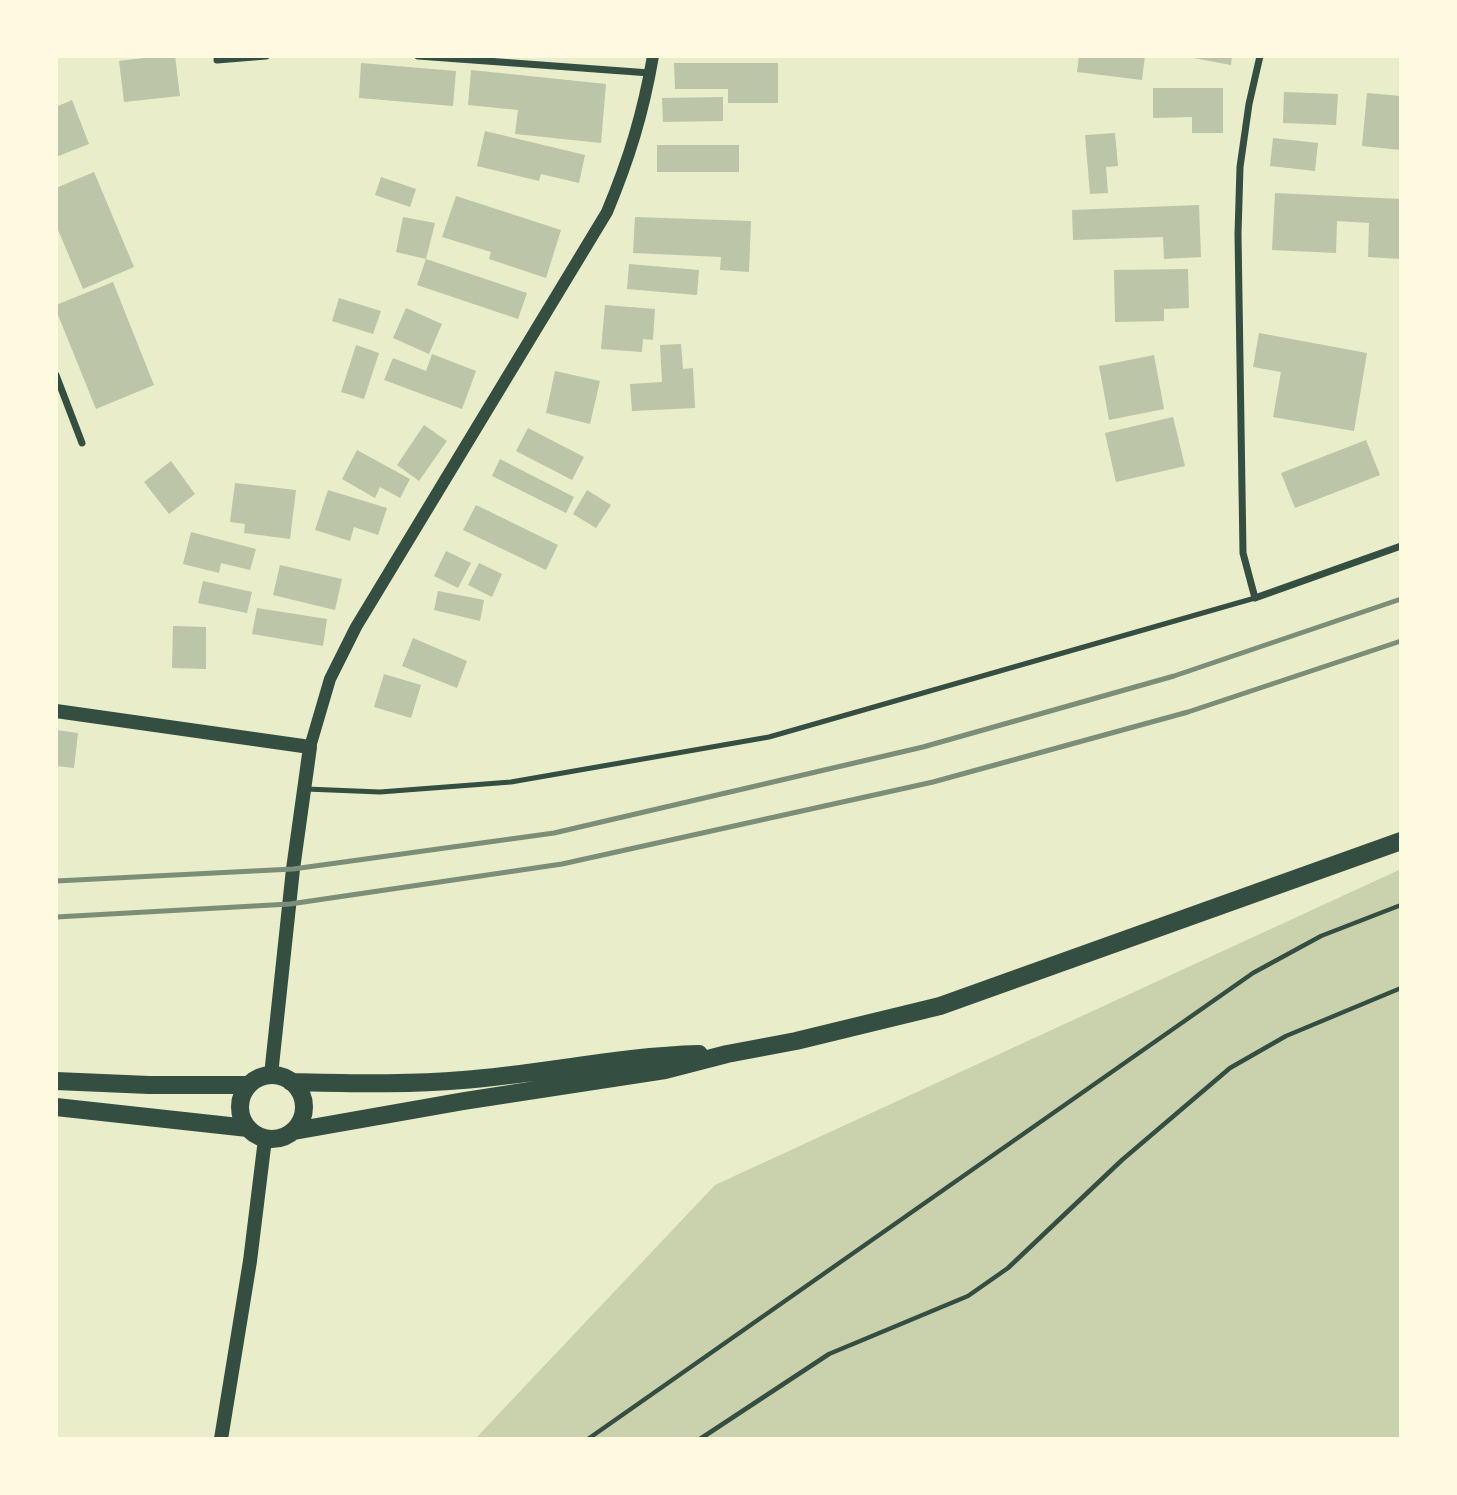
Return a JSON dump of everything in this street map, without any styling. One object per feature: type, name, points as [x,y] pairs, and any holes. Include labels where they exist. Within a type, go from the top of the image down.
[{"type":"main road","points":[[56,711],[310,747],[293,869],[271,1075]]},
{"type":"main road","points":[[293,1131],[665,1070],[940,1006],[1401,841]]},
{"type":"main road","points":[[291,1082],[299,1090],[304,1106],[300,1122],[285,1137],[265,1139],[255,1135],[242,1121],[240,1110],[242,1095],[248,1085],[262,1076],[271,1075],[291,1082],[366,1084],[463,1080],[663,1055],[726,1054]]},
{"type":"main road","points":[[56,1081],[149,1086],[248,1085]]},
{"type":"main road","points":[[56,1107],[248,1128]]},
{"type":"main road","points":[[221,1439],[250,1261],[265,1139]]},
{"type":"street","points":[[217,60],[266,56]]},
{"type":"street","points":[[418,56],[650,73]]},
{"type":"street","points":[[310,747],[330,679],[356,627],[607,212],[629,161],[643,114],[653,56]]},
{"type":"street","points":[[1260,56],[1249,104],[1240,167],[1238,234],[1243,553],[1255,598],[1401,546]]},
{"type":"street","points":[[56,375],[82,443]]},
{"type":"lane","points":[[304,789],[380,792],[511,782],[769,737],[1255,598]]},
{"type":"path","points":[[588,1439],[1253,973],[1321,936],[1401,905]]},
{"type":"path","points":[[700,1439],[829,1354],[968,1296],[1008,1268],[1122,1160],[1230,1068],[1286,1036],[1401,988]]},
{"type":"green space","points":[[1401,869],[1401,1439],[475,1439],[715,1185]]},
{"type":"building","points":[[175,56],[180,96],[124,102],[119,61]]},
{"type":"building","points":[[1079,56],[1145,56],[1142,80],[1077,72]]},
{"type":"building","points":[[1183,56],[1232,56],[1231,65]]},
{"type":"building","points":[[361,63],[456,71],[453,106],[359,98]]},
{"type":"building","points":[[674,63],[778,63],[778,103],[728,103],[728,89],[675,89]]},
{"type":"building","points":[[471,70],[606,84],[601,143],[515,134],[518,110],[468,105]]},
{"type":"building","points":[[1153,88],[1223,88],[1223,133],[1192,133],[1192,117],[1153,118]]},
{"type":"building","points":[[1284,92],[1338,94],[1336,125],[1283,123]]},
{"type":"building","points":[[1367,93],[1401,96],[1401,150],[1362,146]]},
{"type":"building","points":[[723,97],[723,121],[663,122],[662,98]]},
{"type":"building","points":[[72,100],[89,144],[56,157],[56,107]]},
{"type":"building","points":[[485,131],[585,155],[579,183],[541,174],[539,181],[477,166]]},
{"type":"building","points":[[1115,133],[1118,166],[1106,167],[1108,193],[1090,194],[1085,135]]},
{"type":"building","points":[[1273,138],[1318,143],[1315,171],[1270,166]]},
{"type":"building","points":[[657,145],[739,145],[739,172],[657,172]]},
{"type":"building","points":[[94,172],[134,267],[83,289],[56,225],[56,188]]},
{"type":"building","points":[[381,177],[416,189],[410,207],[375,195]]},
{"type":"building","points":[[1275,193],[1401,199],[1401,259],[1368,257],[1369,223],[1337,221],[1336,253],[1272,250]]},
{"type":"building","points":[[456,196],[561,230],[546,278],[489,259],[491,252],[442,237]]},
{"type":"building","points":[[1199,205],[1201,257],[1164,259],[1163,237],[1073,240],[1072,210]]},
{"type":"building","points":[[403,217],[435,223],[426,259],[396,252]]},
{"type":"building","points":[[635,217],[751,221],[749,272],[720,270],[721,257],[633,253]]},
{"type":"building","points":[[426,259],[527,293],[518,319],[417,285]]},
{"type":"building","points":[[629,264],[699,270],[697,295],[627,289]]},
{"type":"building","points":[[1188,269],[1189,308],[1164,309],[1164,321],[1115,322],[1114,270]]},
{"type":"building","points":[[113,282],[154,385],[96,409],[56,305]]},
{"type":"building","points":[[339,298],[381,311],[373,334],[332,321]]},
{"type":"building","points":[[605,305],[655,309],[653,340],[643,339],[642,352],[601,349]]},
{"type":"building","points":[[406,308],[442,324],[429,354],[393,338]]},
{"type":"building","points":[[1259,333],[1367,353],[1354,431],[1273,417],[1281,372],[1253,367]]},
{"type":"building","points":[[681,344],[683,369],[693,368],[695,408],[632,411],[630,384],[662,382],[660,345]]},
{"type":"building","points":[[356,345],[379,353],[364,399],[341,392]]},
{"type":"building","points":[[432,354],[476,371],[462,409],[384,380],[393,358],[426,371]]},
{"type":"building","points":[[1154,355],[1164,409],[1109,420],[1099,366]]},
{"type":"building","points":[[555,371],[600,381],[590,424],[546,413]]},
{"type":"building","points":[[1173,417],[1185,466],[1116,482],[1105,433]]},
{"type":"building","points":[[424,425],[447,441],[419,481],[397,465]]},
{"type":"building","points":[[528,428],[584,457],[572,480],[516,451]]},
{"type":"building","points":[[1366,440],[1380,475],[1295,508],[1281,473]]},
{"type":"building","points":[[357,450],[410,479],[400,498],[380,487],[375,498],[342,479]]},
{"type":"building","points":[[500,459],[574,497],[566,513],[492,476]]},
{"type":"building","points":[[171,461],[195,494],[169,514],[144,482]]},
{"type":"building","points":[[235,483],[296,490],[290,539],[244,533],[245,524],[230,522]]},
{"type":"building","points":[[328,490],[387,508],[378,535],[354,527],[350,541],[315,530]]},
{"type":"building","points":[[587,490],[611,505],[596,528],[573,514]]},
{"type":"building","points":[[476,505],[558,545],[546,570],[463,530]]},
{"type":"building","points":[[191,532],[256,549],[250,570],[221,563],[219,573],[183,564]]},
{"type":"building","points":[[446,551],[471,563],[458,588],[434,576]]},
{"type":"building","points":[[479,563],[502,574],[492,597],[468,585]]},
{"type":"building","points":[[280,565],[342,579],[335,610],[273,595]]},
{"type":"building","points":[[203,581],[252,592],[247,613],[198,603]]},
{"type":"building","points":[[438,591],[484,600],[480,621],[434,610]]},
{"type":"building","points":[[257,608],[327,619],[323,646],[252,634]]},
{"type":"building","points":[[173,626],[206,627],[206,669],[172,668]]},
{"type":"building","points":[[413,638],[467,661],[457,688],[402,666]]},
{"type":"building","points":[[384,674],[421,685],[411,718],[374,707]]},
{"type":"building","points":[[56,730],[78,733],[74,768],[56,766]]},
{"type":"railway","points":[[56,881],[293,869],[554,833],[923,747],[1174,676],[1401,599]]},
{"type":"railway","points":[[56,917],[290,904],[562,864],[933,782],[1188,712],[1401,641]]}]
